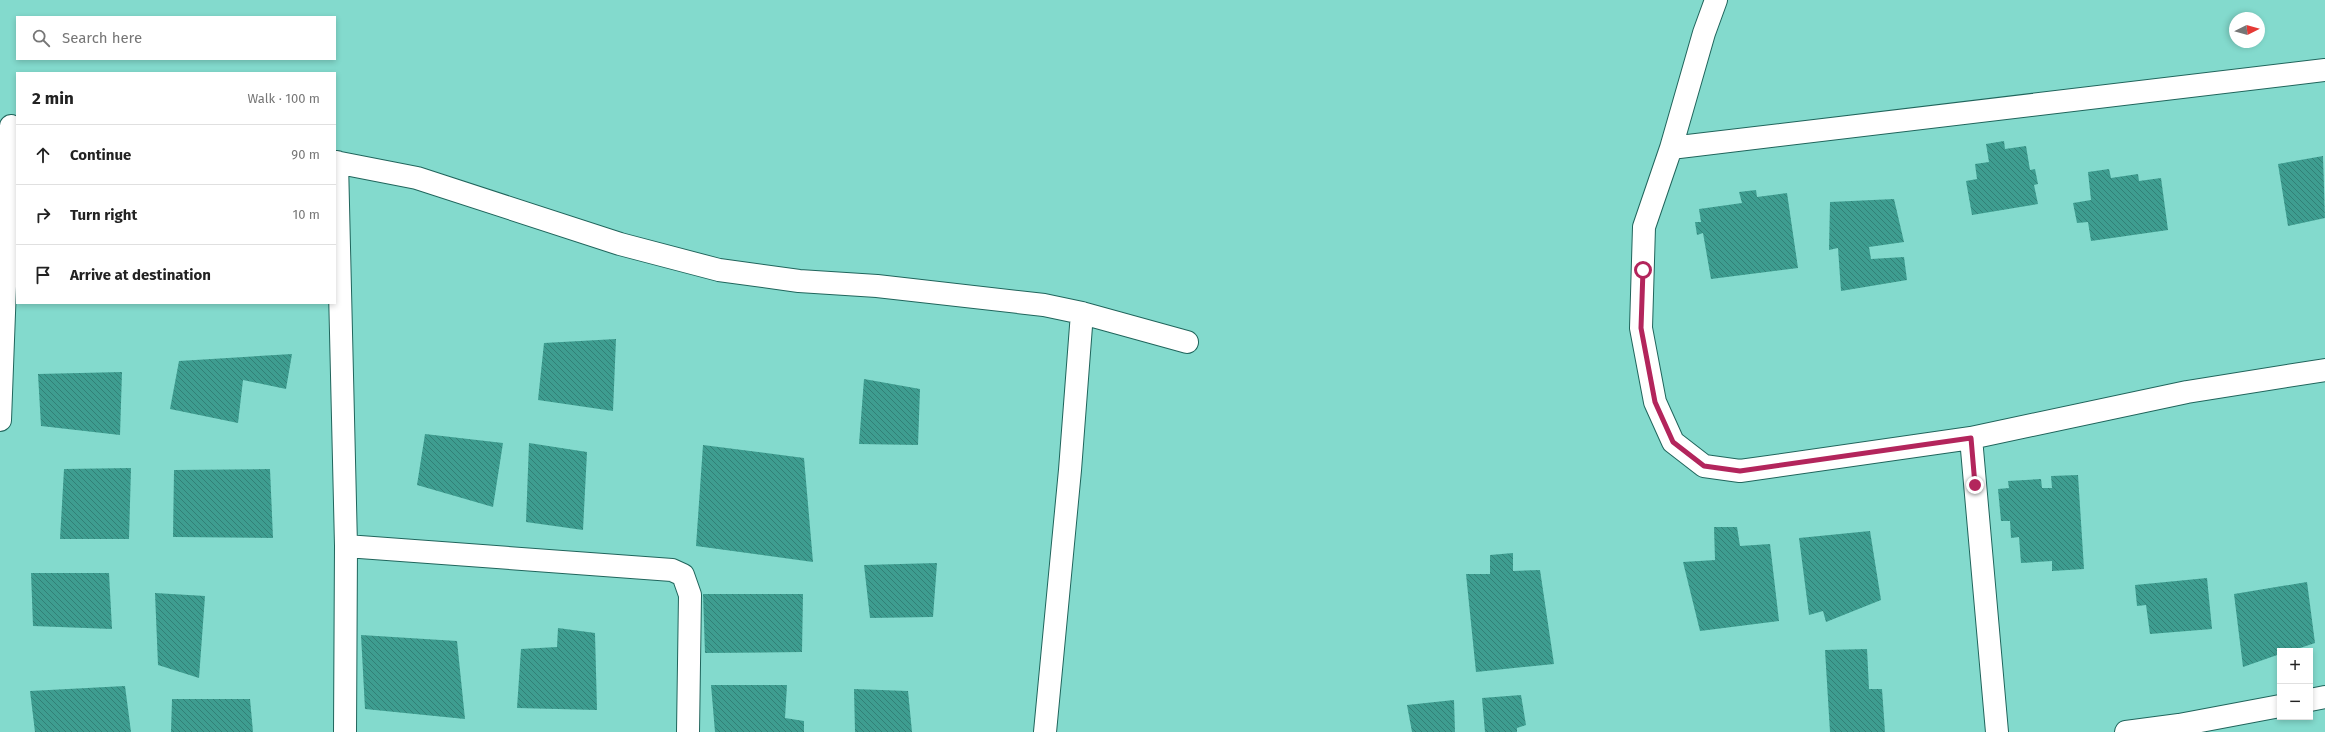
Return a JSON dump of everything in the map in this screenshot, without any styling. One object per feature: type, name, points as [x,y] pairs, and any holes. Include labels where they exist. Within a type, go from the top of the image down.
[{"type":"street","points":[[1716,0],[1704,33],[1671,148],[1644,227],[1641,328],[1655,402],[1673,442],[1704,466],[1740,471],[1971,438],[2187,392],[2325,370]]},
{"type":"street","points":[[1671,148],[2325,70]]},
{"type":"street","points":[[0,420],[9,126]]},
{"type":"street","points":[[345,732],[346,546],[336,162],[418,178],[620,244],[719,270],[799,281],[877,286],[1013,300],[1082,313],[1187,342]]},
{"type":"street","points":[[1045,732],[1070,470],[1082,313]]},
{"type":"street","points":[[1971,438],[1997,732]]},
{"type":"street","points":[[346,546],[672,570],[683,575],[690,595],[688,732]]},
{"type":"street","points":[[2313,699],[2325,697]]},
{"type":"street","points":[[2126,732],[2178,729],[2277,707]]},
{"type":"building","points":[[2004,141],[2005,149],[2026,146],[2030,170],[2035,169],[2038,184],[2034,185],[2038,204],[1972,215],[1966,181],[1977,179],[1975,164],[1989,162],[1986,144]]},
{"type":"building","points":[[2323,156],[2325,218],[2288,226],[2278,164]]},
{"type":"building","points":[[2109,169],[2111,178],[2138,174],[2139,181],[2161,178],[2168,230],[2091,241],[2088,222],[2077,223],[2073,203],[2091,200],[2088,172]]},
{"type":"building","points":[[1756,190],[1757,197],[1787,193],[1798,268],[1711,279],[1703,233],[1697,235],[1695,222],[1701,222],[1699,209],[1742,203],[1739,192]]},
{"type":"building","points":[[1894,199],[1904,242],[1869,247],[1871,259],[1904,257],[1907,280],[1841,291],[1838,248],[1829,250],[1830,202]]},
{"type":"building","points":[[616,339],[613,411],[538,400],[544,343]]},
{"type":"building","points":[[292,354],[286,389],[243,380],[238,423],[170,409],[179,361]]},
{"type":"building","points":[[122,372],[120,435],[41,426],[38,374]]},
{"type":"building","points":[[864,379],[920,389],[918,445],[859,444]]},
{"type":"building","points":[[425,434],[503,443],[493,507],[417,485]]},
{"type":"building","points":[[529,443],[587,452],[583,530],[526,522]]},
{"type":"building","points":[[703,445],[804,458],[813,562],[696,546]]},
{"type":"building","points":[[131,468],[129,539],[60,539],[64,469]]},
{"type":"building","points":[[270,469],[273,538],[173,537],[174,470]]},
{"type":"building","points":[[2078,475],[2084,569],[2052,571],[2052,561],[2021,563],[2019,537],[2011,538],[2010,521],[2001,521],[1998,489],[2009,488],[2008,481],[2041,479],[2042,488],[2052,488],[2051,476]]},
{"type":"building","points":[[1714,527],[1737,527],[1740,546],[1770,544],[1779,621],[1700,631],[1683,562],[1715,560]]},
{"type":"building","points":[[1870,531],[1881,600],[1826,622],[1823,611],[1809,615],[1799,538]]},
{"type":"building","points":[[1513,553],[1513,571],[1540,570],[1554,664],[1476,672],[1466,574],[1490,574],[1490,555]]},
{"type":"building","points":[[937,563],[933,617],[870,618],[864,565]]},
{"type":"building","points":[[31,573],[109,573],[112,629],[33,626]]},
{"type":"building","points":[[2207,578],[2212,629],[2150,634],[2146,605],[2137,606],[2135,585]]},
{"type":"building","points":[[2307,582],[2315,643],[2300,648],[2277,648],[2277,655],[2243,667],[2234,594]]},
{"type":"building","points":[[155,593],[205,596],[199,678],[158,665]]},
{"type":"building","points":[[703,594],[803,594],[802,652],[705,653]]},
{"type":"building","points":[[558,628],[595,633],[597,710],[517,708],[521,649],[557,647]]},
{"type":"building","points":[[361,635],[457,641],[465,719],[365,709]]},
{"type":"building","points":[[1867,649],[1869,689],[1882,689],[1885,732],[1830,732],[1825,650]]},
{"type":"building","points":[[711,685],[787,685],[785,718],[804,721],[804,732],[715,732]]},
{"type":"building","points":[[125,686],[131,732],[35,732],[30,691]]},
{"type":"building","points":[[854,689],[908,691],[912,732],[855,732]]},
{"type":"building","points":[[1521,695],[1526,725],[1517,728],[1517,732],[1485,732],[1482,698]]},
{"type":"building","points":[[172,699],[250,699],[253,732],[171,732]]},
{"type":"building","points":[[1454,700],[1455,732],[1412,732],[1407,705]]},
{"type":"route","points":[[1643,270],[1641,328],[1655,402],[1673,442],[1704,466],[1740,471],[1971,438],[1975,485]]}]
